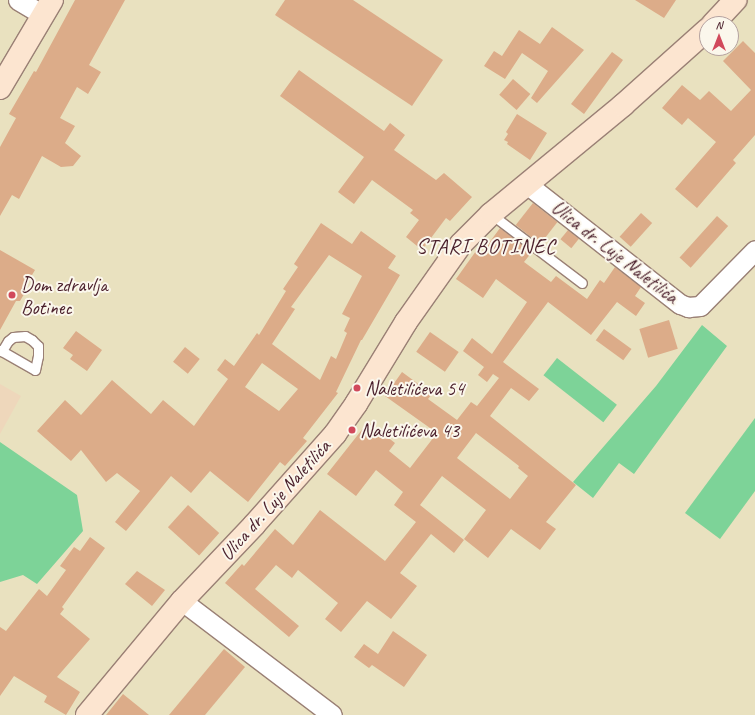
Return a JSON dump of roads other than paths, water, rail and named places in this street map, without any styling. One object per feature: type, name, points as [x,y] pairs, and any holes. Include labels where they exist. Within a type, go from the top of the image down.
[{"type":"street","points":[[0,88],[47,7],[18,0]]},
{"type":"street","points":[[720,16],[735,0]]},
{"type":"street","name":"Ulica dr. Luje Naletilića","points":[[88,715],[182,601],[269,508],[335,434],[447,262],[470,234],[491,214],[623,105],[699,37]]},
{"type":"street","name":"Ulica dr. Luje Naletilića","points":[[528,185],[680,304],[688,307],[700,306],[755,250]]},
{"type":"street","points":[[182,601],[332,715]]},
{"type":"lane","points":[[491,214],[582,283]]},
{"type":"place","name":"Dom zdravlja Botinec","points":[[12,295]]},
{"type":"place","name":"Naletilićeva 54","points":[[357,388]]},
{"type":"place","name":"Naletilićeva 43","points":[[352,430]]},
{"type":"district","name":"STARI BOTINEC","points":[[486,246]]}]
